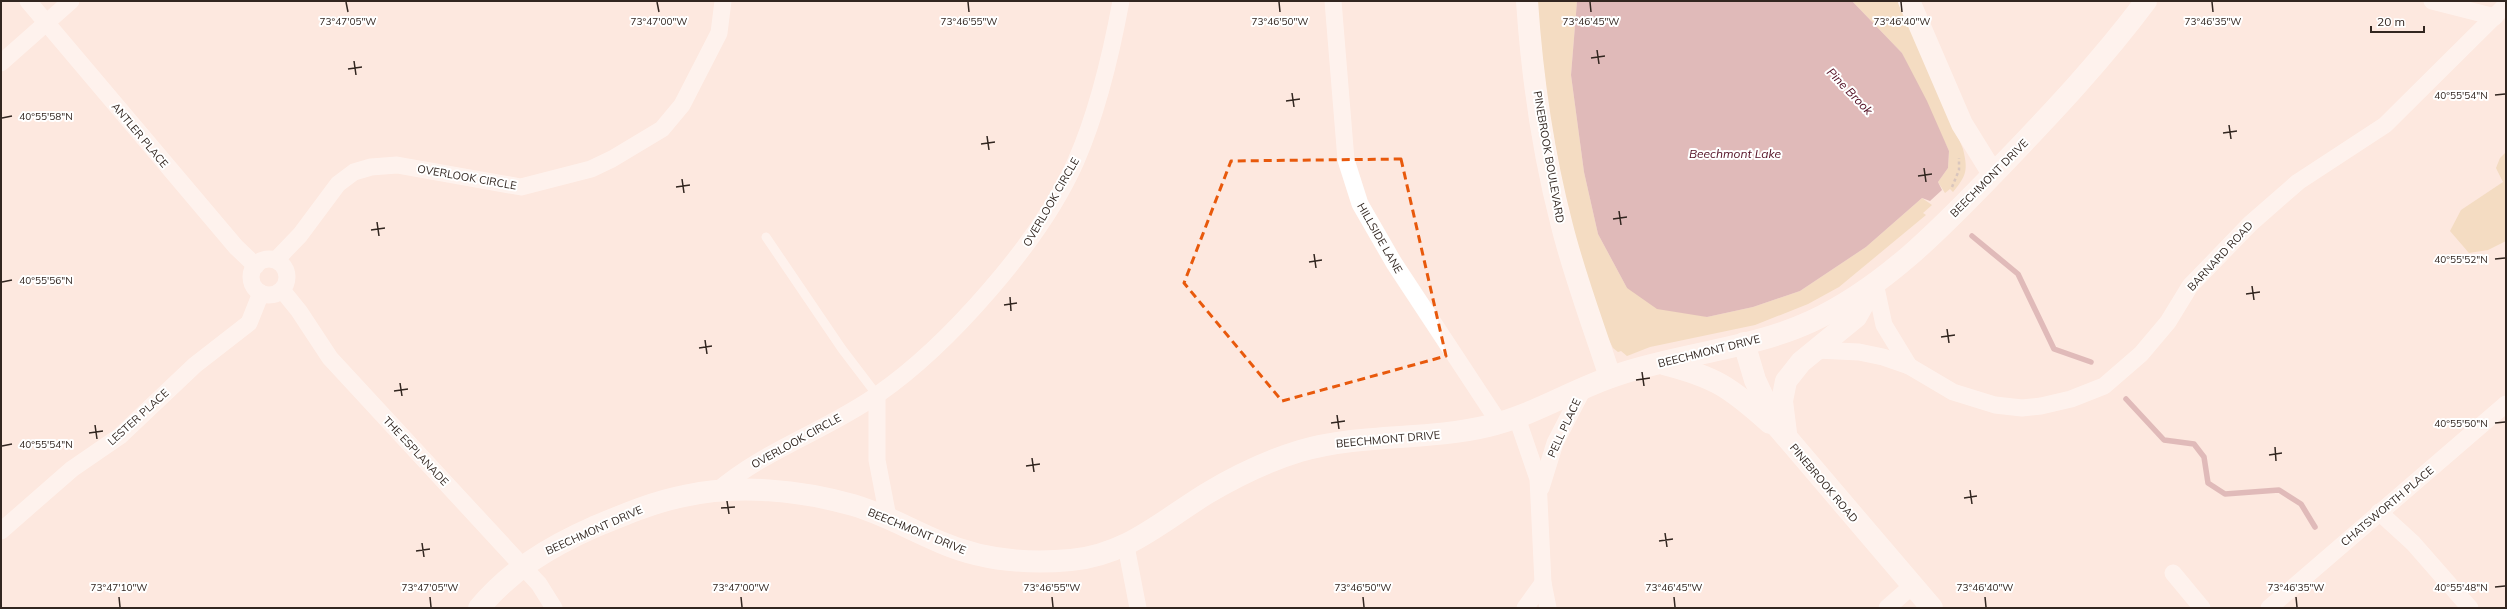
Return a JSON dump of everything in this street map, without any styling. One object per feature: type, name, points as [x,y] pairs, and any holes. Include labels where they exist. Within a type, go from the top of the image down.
[{"type":"street","name":"ANTLER PLACE","points":[[28,1],[236,247],[256,266]]},
{"type":"street","points":[[1,63],[71,1]]},
{"type":"street","name":"OVERLOOK CIRCLE","points":[[276,260],[300,235],[338,184],[354,172],[371,167],[397,165],[521,187],[591,169],[612,159],[662,129],[682,105],[719,33],[723,1]]},
{"type":"street","name":"OVERLOOK CIRCLE","points":[[717,491],[752,465],[877,395],[916,363],[962,319],[1028,243],[1078,155],[1095,111],[1115,35],[1121,1]]},
{"type":"street","name":"HILLSIDE LANE","points":[[1333,1],[1346,160],[1360,204],[1394,263],[1508,421]]},
{"type":"street","name":"PINEBROOK BOULEVARD","points":[[1527,1],[1535,80],[1554,195],[1571,258],[1610,377]]},
{"type":"street","points":[[1909,1],[1962,124],[1993,174]]},
{"type":"street","name":"BEECHMONT DRIVE","points":[[479,608],[508,577],[558,544],[623,516],[680,496],[717,491],[752,491],[817,497],[854,506],[888,517],[957,549],[998,558],[1029,561],[1071,560],[1100,555],[1126,546],[1147,535],[1201,497],[1234,477],[1297,452],[1348,442],[1428,436],[1508,421],[1610,377],[1660,363],[1744,343],[1816,319],[1875,283],[1919,247],[1993,174],[2093,69],[2146,1]]},
{"type":"street","points":[[2432,1],[2500,11]]},
{"type":"street","name":"BARNARD ROAD","points":[[1816,350],[1859,352],[1909,366],[1953,392],[1995,405],[2022,408],[2041,406],[2071,399],[2104,386],[2142,354],[2168,322],[2190,286],[2250,224],[2283,194],[2314,171],[2386,125],[2500,11]]},
{"type":"street","points":[[264,260],[276,260],[285,269],[288,276],[282,290],[271,296],[261,293],[254,288],[251,278],[256,266],[264,260]]},
{"type":"street","points":[[1785,437],[1782,401],[1784,387],[1794,370],[1856,317],[1875,283]]},
{"type":"street","name":"BARNARD ROAD","points":[[1875,283],[1884,325],[1909,366]]},
{"type":"street","name":"THE ESPLANADE","points":[[282,290],[299,311],[330,358],[523,566],[538,584],[554,608]]},
{"type":"street","name":"LESTER PLACE","points":[[1,531],[72,469],[120,436],[195,365],[249,323],[261,293]]},
{"type":"street","name":"PINEBROOK ROAD","points":[[1744,343],[1765,404],[1785,437],[1932,608]]},
{"type":"street","points":[[1660,363],[1705,375],[1728,387],[1785,437]]},
{"type":"street","name":"PELL PLACE","points":[[1540,494],[1555,443],[1584,387]]},
{"type":"street","points":[[877,395],[877,460],[888,517]]},
{"type":"street","name":"CHATSWORTH PLACE","points":[[2269,608],[2506,404]]},
{"type":"street","name":"PELL PLACE","points":[[1508,421],[1534,466],[1540,494],[1543,583],[1548,608]]},
{"type":"street","points":[[2380,512],[2413,543],[2470,608]]},
{"type":"street","points":[[1126,546],[1138,608]]},
{"type":"street","points":[[2173,573],[2202,608]]},
{"type":"street","points":[[1525,608],[1543,583]]},
{"type":"street","points":[[1887,608],[1912,586]]},
{"type":"lane","points":[[766,237],[833,337],[877,395]]},
{"type":"path","points":[[1950,192],[1959,170],[1960,157]]},
{"type":"highlighted area","points":[[1401,159],[1446,356],[1282,401],[1184,283],[1231,161]]},
{"type":"shaded area","points":[[1534,1],[1577,1],[1571,75],[1584,172],[1598,234],[1627,288],[1707,317],[1753,307],[1800,291],[1866,247],[1922,198],[1932,205],[1923,213],[1926,215],[1839,287],[1808,304],[1755,325],[1650,347],[1627,356],[1621,351],[1618,352],[1613,348],[1607,336],[1573,240],[1536,44]]},
{"type":"shaded area","points":[[1852,1],[1902,1],[1963,149],[1966,162],[1965,172],[1961,181],[1953,192],[1950,189],[1945,193],[1938,182],[1948,168],[1949,151],[1902,53]]},
{"type":"shaded area","points":[[2506,152],[2506,241],[2488,250],[2469,253],[2450,231],[2461,210],[2503,182],[2496,168],[2500,158]]},
{"type":"water","name":"Beechmont Lake","points":[[1577,1],[1852,1],[1902,53],[1927,101],[1949,151],[1948,168],[1938,182],[1942,190],[1930,201],[1922,198],[1866,247],[1800,291],[1753,307],[1707,317],[1657,309],[1627,288],[1598,234],[1584,172],[1571,75]]},
{"type":"waterway","name":"Pine Brook","points":[[1972,236],[2018,274],[2054,349],[2091,362]]},
{"type":"waterway","name":"Pine Brook","points":[[2126,399],[2164,440],[2194,444],[2204,457],[2208,483],[2225,494],[2279,490],[2301,504],[2315,527]]}]
